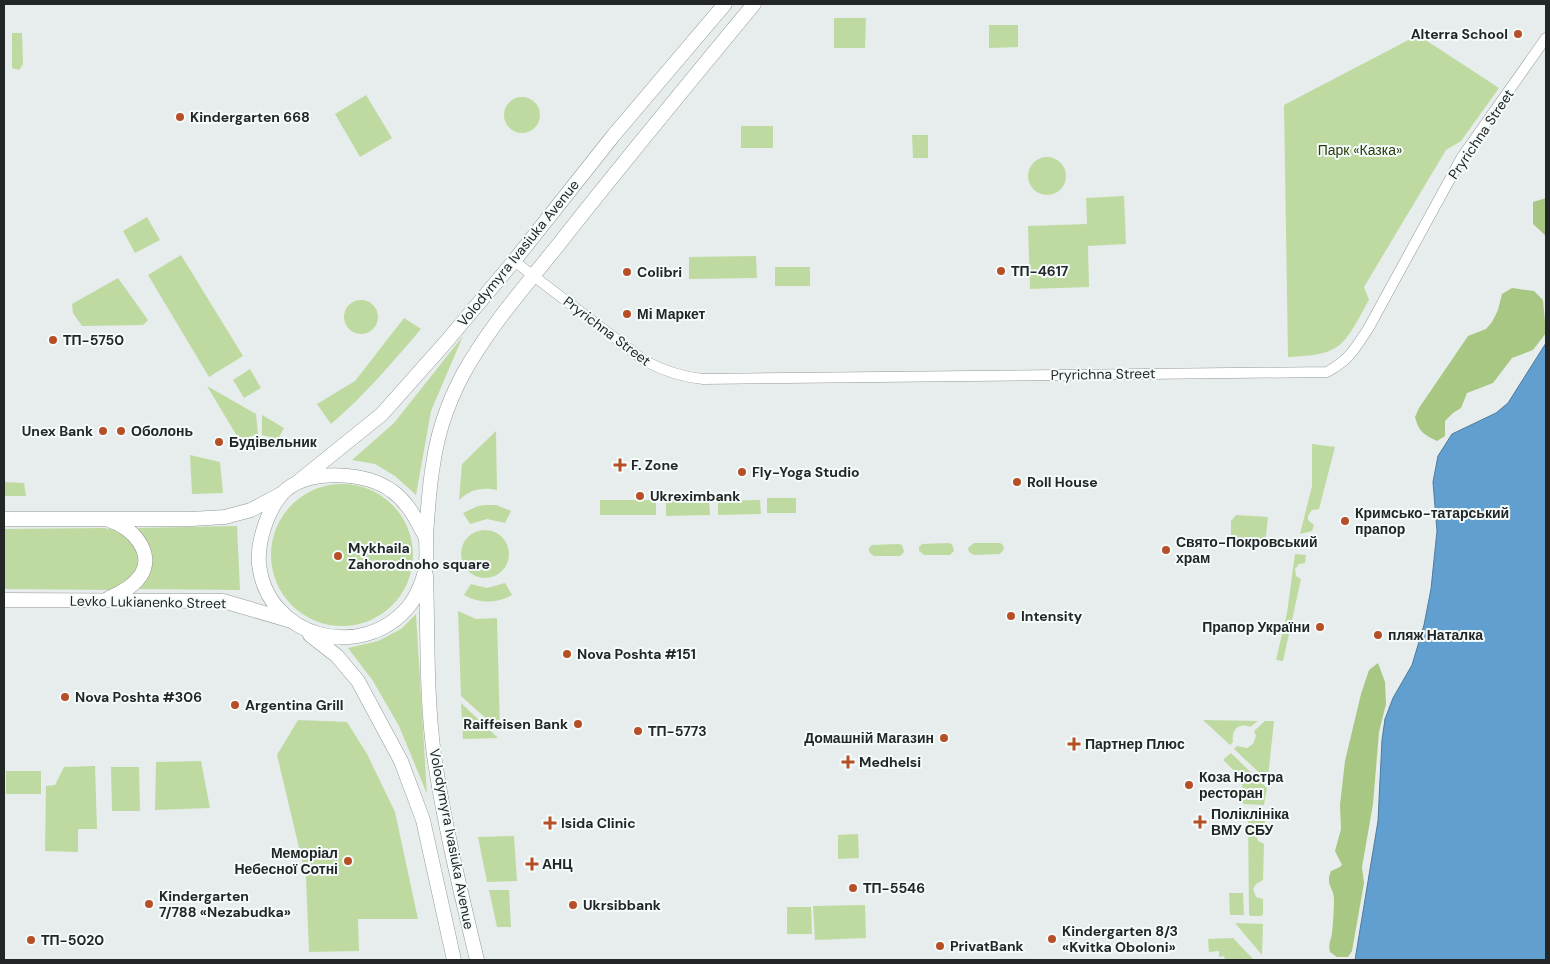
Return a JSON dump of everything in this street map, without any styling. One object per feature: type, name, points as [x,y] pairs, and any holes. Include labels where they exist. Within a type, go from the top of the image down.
[{"type":"main road","name":"Volodymyra Ivasiuka Avenue","points":[[289,488],[382,414],[514,261],[613,136],[725,4]]},
{"type":"main road","name":"Volodymyra Ivasiuka Avenue","points":[[426,538],[433,464],[448,410],[461,379],[482,342],[754,4]]},
{"type":"main road","points":[[4,519],[225,517],[251,510],[289,488],[320,477],[345,475],[370,480],[393,491],[411,510],[426,538],[426,567],[419,588],[410,605],[392,623],[368,634],[348,638],[324,636],[304,630],[290,621],[274,604],[265,586],[259,564],[260,541],[268,515],[289,488]]},
{"type":"main road","points":[[104,600],[123,592],[134,584],[142,574],[145,565],[141,544],[130,530],[119,523],[105,519]]},
{"type":"main road","name":"Volodymyra Ivasiuka Avenue","points":[[426,567],[429,691],[434,754],[446,820],[477,960]]},
{"type":"main road","name":"Levko Lukianenko Street","points":[[4,600],[223,601],[290,621]]},
{"type":"main road","name":"Volodymyra Ivasiuka Avenue","points":[[304,630],[337,656],[358,681],[401,761],[424,820],[454,960]]},
{"type":"street","name":"Pryrichna Street","points":[[514,261],[645,361],[663,371],[685,377],[723,379],[1326,372],[1350,356],[1368,329],[1462,157],[1546,38]]},
{"type":"green space","points":[[834,18],[866,18],[865,48],[834,48]]},
{"type":"green space","points":[[989,25],[1018,25],[1018,47],[989,48]]},
{"type":"green space","points":[[12,33],[22,33],[23,64],[19,70],[12,68]]},
{"type":"green space","name":"Парк «Казка»","points":[[1418,35],[1499,88],[1461,141],[1446,150],[1364,287],[1369,300],[1345,339],[1335,348],[1324,353],[1288,357],[1284,105]]},
{"type":"green space","points":[[366,95],[392,138],[360,157],[335,114]]},
{"type":"green space","points":[[522,97],[529,98],[535,102],[539,108],[539,122],[535,128],[529,132],[522,133],[515,132],[509,128],[505,122],[504,115],[505,108],[509,102],[515,98]]},
{"type":"green space","points":[[741,126],[773,126],[773,148],[741,148]]},
{"type":"green space","points":[[912,135],[928,135],[928,158],[913,158]]},
{"type":"green space","points":[[1047,157],[1061,162],[1066,176],[1061,190],[1047,195],[1033,190],[1028,176],[1033,162]]},
{"type":"green space","points":[[1124,196],[1126,244],[1088,246],[1089,287],[1030,289],[1028,226],[1087,224],[1086,198]]},
{"type":"green space","points":[[1546,198],[1546,236],[1533,224],[1533,202]]},
{"type":"green space","points":[[147,217],[160,240],[135,253],[123,231]]},
{"type":"green space","points":[[181,255],[243,356],[209,377],[148,275]]},
{"type":"green space","points":[[756,256],[757,278],[689,279],[689,257]]},
{"type":"green space","points":[[775,267],[810,267],[810,286],[775,286]]},
{"type":"green space","points":[[118,278],[148,320],[143,325],[82,326],[73,313],[72,304]]},
{"type":"green space","points":[[1512,288],[1534,291],[1543,300],[1546,333],[1533,350],[1512,358],[1493,383],[1467,393],[1461,408],[1445,421],[1445,436],[1437,441],[1420,429],[1415,417],[1419,408],[1468,336],[1486,329],[1498,310],[1502,294]]},
{"type":"green space","points":[[361,300],[368,301],[373,305],[377,310],[377,324],[373,329],[368,333],[361,334],[354,333],[349,329],[345,324],[344,317],[345,310],[349,305],[354,301]]},
{"type":"green space","points":[[404,318],[421,329],[366,391],[331,424],[317,404],[355,381]]},
{"type":"green space","points":[[463,336],[431,411],[416,495],[395,476],[375,464],[352,460],[394,423]]},
{"type":"green space","points":[[250,369],[261,388],[244,398],[233,380]]},
{"type":"green space","points":[[207,386],[256,414],[258,435],[240,441]]},
{"type":"green space","points":[[262,415],[284,428],[278,439],[262,435]]},
{"type":"green space","points":[[496,431],[497,490],[477,490],[468,493],[459,500],[462,464]]},
{"type":"green space","points":[[1312,444],[1335,447],[1319,509],[1312,510],[1308,516],[1308,520],[1314,525],[1312,531],[1300,534],[1312,486]]},
{"type":"green space","points":[[190,455],[220,462],[223,493],[192,494]]},
{"type":"green space","points":[[4,482],[24,483],[26,496],[4,496]]},
{"type":"green space","points":[[342,484],[356,485],[369,489],[382,496],[392,505],[401,515],[408,528],[412,541],[412,569],[408,582],[401,595],[392,605],[382,614],[369,621],[356,625],[342,626],[328,625],[315,621],[302,614],[292,605],[283,595],[276,582],[272,569],[271,555],[272,541],[276,528],[283,515],[292,505],[302,496],[315,489],[328,485]]},
{"type":"green space","points":[[767,498],[796,498],[796,513],[767,513]]},
{"type":"green space","points":[[600,500],[656,500],[656,515],[600,515]]},
{"type":"green space","points":[[709,500],[710,515],[666,516],[666,501]]},
{"type":"green space","points":[[760,500],[761,514],[718,515],[718,501]]},
{"type":"green space","points":[[496,505],[511,511],[505,523],[487,519],[470,524],[463,513],[478,506]]},
{"type":"green space","points":[[1236,515],[1268,517],[1265,544],[1262,546],[1235,543],[1231,539],[1231,521]]},
{"type":"green space","points":[[237,526],[240,590],[138,589],[144,580],[149,547],[138,528]]},
{"type":"green space","points":[[104,528],[122,533],[129,538],[137,550],[137,567],[134,577],[113,590],[4,589],[4,529]]},
{"type":"green space","points":[[480,530],[490,530],[499,534],[505,540],[508,545],[508,563],[499,574],[490,578],[480,578],[471,574],[465,568],[461,559],[461,549],[465,540],[471,534]]},
{"type":"green space","points":[[974,543],[1000,543],[1004,549],[1000,554],[974,555],[969,552],[968,548]]},
{"type":"green space","points":[[922,544],[952,544],[954,551],[950,555],[924,555],[919,551],[919,547]]},
{"type":"green space","points":[[872,545],[902,545],[904,552],[900,556],[874,556],[869,552],[869,548]]},
{"type":"green space","points":[[1295,554],[1306,555],[1305,563],[1299,564],[1295,569],[1296,576],[1301,579],[1283,661],[1276,660],[1287,613]]},
{"type":"green space","points":[[505,583],[512,595],[500,600],[488,602],[464,595],[471,584],[487,588]]},
{"type":"green space","points":[[458,611],[476,619],[497,618],[500,731],[461,696]]},
{"type":"green space","points":[[416,614],[427,794],[399,726],[373,681],[348,648],[378,641],[401,629]]},
{"type":"green space","points":[[1378,663],[1385,682],[1386,704],[1379,732],[1373,804],[1362,867],[1364,883],[1352,951],[1348,957],[1337,957],[1329,949],[1334,912],[1334,896],[1329,883],[1329,876],[1331,871],[1342,865],[1335,851],[1341,829],[1340,805],[1345,761],[1361,694],[1369,670]]},
{"type":"green space","points":[[461,703],[498,738],[463,739]]},
{"type":"green space","points":[[298,720],[347,722],[367,754],[395,812],[418,919],[358,919],[359,951],[309,952],[306,877],[277,755]]},
{"type":"green space","points":[[1203,720],[1258,721],[1250,727],[1239,726],[1233,734],[1233,742],[1230,745]]},
{"type":"green space","points":[[1265,721],[1274,721],[1268,777],[1266,779],[1234,749],[1237,746],[1247,748],[1253,744],[1256,736],[1254,731]]},
{"type":"green space","points":[[1231,753],[1267,788],[1264,805],[1243,804],[1242,778],[1223,760]]},
{"type":"green space","points":[[201,761],[210,808],[155,810],[156,762]]},
{"type":"green space","points":[[95,766],[97,829],[78,829],[78,852],[45,851],[46,786],[55,785],[64,767]]},
{"type":"green space","points":[[111,767],[139,767],[140,811],[112,811]]},
{"type":"green space","points":[[6,771],[41,771],[41,794],[6,794]]},
{"type":"green space","points":[[1248,810],[1266,812],[1265,824],[1258,826],[1255,833],[1258,841],[1264,844],[1263,880],[1256,884],[1253,889],[1256,897],[1263,899],[1263,914],[1261,916],[1250,916],[1249,914]]},
{"type":"green space","points":[[858,834],[859,858],[838,859],[838,835]]},
{"type":"green space","points":[[514,836],[517,881],[487,882],[478,837]]},
{"type":"green space","points":[[489,890],[509,890],[511,927],[497,927]]},
{"type":"green space","points":[[1229,893],[1243,893],[1244,915],[1230,915]]},
{"type":"green space","points":[[865,905],[866,938],[815,940],[813,906]]},
{"type":"green space","points":[[787,907],[811,907],[812,934],[787,934]]},
{"type":"green space","points":[[1235,923],[1263,924],[1262,955]]},
{"type":"green space","points":[[1233,938],[1254,960],[1225,960],[1224,956],[1219,957],[1219,951],[1209,952],[1208,939]]},
{"type":"water","points":[[1546,343],[1546,960],[1355,960],[1378,821],[1382,740],[1385,719],[1393,698],[1412,665],[1424,625],[1431,589],[1437,531],[1433,482],[1438,456],[1452,434],[1496,413],[1508,403]]},
{"type":"place","name":"Alterra School","points":[[1518,34]]},
{"type":"place","name":"Kindergarten 668","points":[[180,117]]},
{"type":"place","name":"ТП-4617","points":[[1001,271]]},
{"type":"place","name":"Colibri","points":[[627,272]]},
{"type":"place","name":"Мі Маркет","points":[[627,314]]},
{"type":"place","name":"ТП-5750","points":[[53,340]]},
{"type":"place","name":"Unex Bank","points":[[103,431]]},
{"type":"place","name":"Оболонь","points":[[121,431]]},
{"type":"place","name":"Будівельник","points":[[219,442]]},
{"type":"place","name":"F. Zone","points":[[620,465]]},
{"type":"place","name":"Fly-Yoga Studio","points":[[742,472]]},
{"type":"place","name":"Roll House","points":[[1017,482]]},
{"type":"place","name":"Ukreximbank","points":[[640,496]]},
{"type":"place","name":"Кримсько-татарський прапор","points":[[1345,521]]},
{"type":"place","name":"Свято-Покровський храм","points":[[1166,550]]},
{"type":"place","name":"Mykhaila Zahorodnoho square","points":[[338,556]]},
{"type":"place","name":"Intensity","points":[[1011,616]]},
{"type":"place","name":"Прапор України","points":[[1320,627]]},
{"type":"place","name":"пляж Наталка","points":[[1378,635]]},
{"type":"place","name":"Nova Poshta #151","points":[[567,654]]},
{"type":"place","name":"Nova Poshta #306","points":[[65,697]]},
{"type":"place","name":"Argentina Grill","points":[[235,705]]},
{"type":"place","name":"Raiffeisen Bank","points":[[578,724]]},
{"type":"place","name":"ТП-5773","points":[[638,731]]},
{"type":"place","name":"Домашній Магазин","points":[[944,738]]},
{"type":"place","name":"Партнер Плюс","points":[[1074,744]]},
{"type":"place","name":"Medhelsi","points":[[848,762]]},
{"type":"place","name":"Коза Ностра ресторан","points":[[1189,785]]},
{"type":"place","name":"Поліклініка ВМУ СБУ","points":[[1200,822]]},
{"type":"place","name":"Isida Clinic","points":[[550,823]]},
{"type":"place","name":"Меморіал Небесної Сотні","points":[[348,861]]},
{"type":"place","name":"АНЦ","points":[[532,864]]},
{"type":"place","name":"ТП-5546","points":[[853,888]]},
{"type":"place","name":"Kindergarten 7/788 «Nezabudka»","points":[[149,904]]},
{"type":"place","name":"Ukrsibbank","points":[[573,905]]},
{"type":"place","name":"Kindergarten 8/3 «Kvitka Oboloni»","points":[[1052,939]]},
{"type":"place","name":"ТП-5020","points":[[31,940]]},
{"type":"place","name":"PrivatBank","points":[[940,946]]}]
